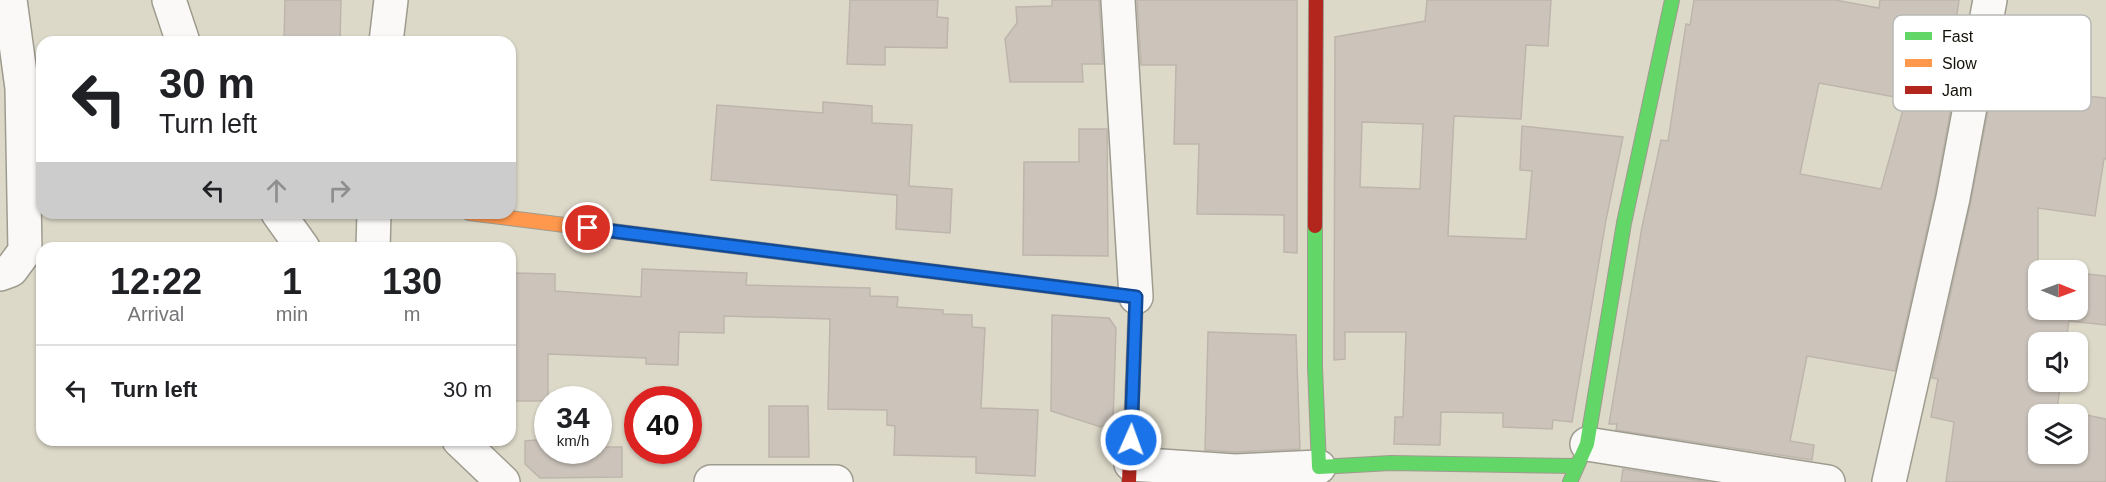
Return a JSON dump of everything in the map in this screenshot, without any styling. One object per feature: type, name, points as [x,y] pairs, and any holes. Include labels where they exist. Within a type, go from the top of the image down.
[{"type":"street","points":[[0,274],[11,270],[25,251],[22,88],[10,0]]},
{"type":"street","points":[[170,0],[181,36]]},
{"type":"street","points":[[387,36],[391,0]]},
{"type":"street","points":[[1118,0],[1136,297],[1130,473],[1235,471],[1581,455],[1828,482]]},
{"type":"street","points":[[1316,0],[1315,366],[1319,467]]},
{"type":"street","points":[[1570,482],[1581,455],[1624,223],[1672,0]]},
{"type":"street","points":[[1987,15],[1990,0]]},
{"type":"street","points":[[1889,482],[1953,198],[1969,111]]},
{"type":"street","points":[[282,219],[299,242]]},
{"type":"street","points":[[373,242],[374,219]]},
{"type":"street","points":[[516,219],[1136,297]]},
{"type":"street","points":[[465,446],[503,482]]},
{"type":"street","points":[[711,482],[836,482]]},
{"type":"building","points":[[285,0],[341,0],[340,36],[284,36]]},
{"type":"building","points":[[850,0],[938,0],[937,17],[948,18],[947,48],[885,47],[885,65],[847,64]]},
{"type":"building","points":[[1052,0],[1099,0],[1103,64],[1082,64],[1083,82],[1010,82],[1005,39],[1017,23],[1016,7],[1052,6]]},
{"type":"building","points":[[1137,0],[1297,0],[1297,253],[1284,252],[1284,215],[1197,214],[1199,144],[1174,144],[1176,65],[1141,65]]},
{"type":"building","points":[[1427,0],[1551,0],[1548,46],[1526,45],[1521,119],[1454,116],[1448,236],[1526,239],[1532,171],[1520,170],[1522,126],[1623,137],[1606,220],[1572,422],[1553,420],[1552,429],[1503,427],[1503,413],[1441,412],[1440,445],[1394,444],[1395,417],[1403,417],[1406,332],[1345,332],[1345,359],[1334,360],[1335,37],[1425,21]],"holes":[[[1362,122],[1423,124],[1420,189],[1360,187]]]},
{"type":"building","points":[[1694,0],[1835,0],[1879,8],[1880,0],[1959,0],[1957,15],[1893,15],[1893,97],[1819,83],[1800,174],[1881,189],[1903,111],[1950,111],[1935,194],[1895,371],[1807,356],[1790,441],[1814,445],[1812,460],[1616,430],[1617,424],[1609,424],[1642,227],[1661,140],[1668,141],[1686,24],[1690,25]]},
{"type":"building","points":[[2091,96],[2106,98],[2106,159],[2104,159],[2095,216],[2038,208],[2038,260],[2028,260],[2028,320],[2088,320],[2088,274],[2106,276],[2106,325],[2069,321],[2067,332],[2028,332],[2028,392],[2059,392],[2058,404],[2028,404],[2028,464],[2088,464],[2088,415],[2106,419],[2106,482],[1946,482],[1954,422],[1931,417],[1938,379],[1932,378],[1971,201],[1988,111],[2091,111]]},
{"type":"building","points":[[823,102],[872,106],[872,123],[912,125],[909,186],[952,189],[950,233],[896,229],[897,195],[711,180],[717,105],[823,113]]},
{"type":"building","points":[[1079,129],[1107,129],[1108,256],[1023,255],[1024,162],[1079,162]]},
{"type":"building","points":[[642,269],[747,273],[746,285],[870,288],[870,296],[898,297],[897,307],[943,310],[943,314],[972,315],[972,327],[985,328],[981,408],[1038,410],[1035,476],[976,473],[976,457],[894,455],[895,426],[887,425],[887,410],[828,409],[830,319],[724,316],[724,333],[679,332],[678,365],[646,364],[646,358],[548,354],[548,386],[534,386],[534,401],[516,401],[516,273],[555,274],[555,291],[641,297]]},
{"type":"building","points":[[1052,315],[1109,318],[1116,328],[1113,422],[1101,427],[1051,411]]},
{"type":"building","points":[[1208,332],[1296,335],[1300,449],[1235,452],[1205,450]]},
{"type":"building","points":[[769,406],[808,406],[809,457],[769,457]]},
{"type":"building","points":[[534,440],[534,464],[612,464],[612,447],[622,447],[622,477],[540,478],[525,464],[525,441]]},
{"type":"building","points":[[1623,469],[1708,482],[1621,482]]},
{"type":"traffic: fast","points":[[1570,482],[1587,444],[1624,223],[1672,0]]},
{"type":"traffic: fast","points":[[1315,226],[1315,366],[1319,467],[1391,463],[1575,466]]},
{"type":"traffic: slow","points":[[516,219],[858,262]]},
{"type":"traffic: jam","points":[[1315,226],[1316,0]]},
{"type":"traffic: jam","points":[[858,262],[1136,297],[1129,482]]},
{"type":"route","points":[[588,228],[1136,297],[1131,440]]}]
